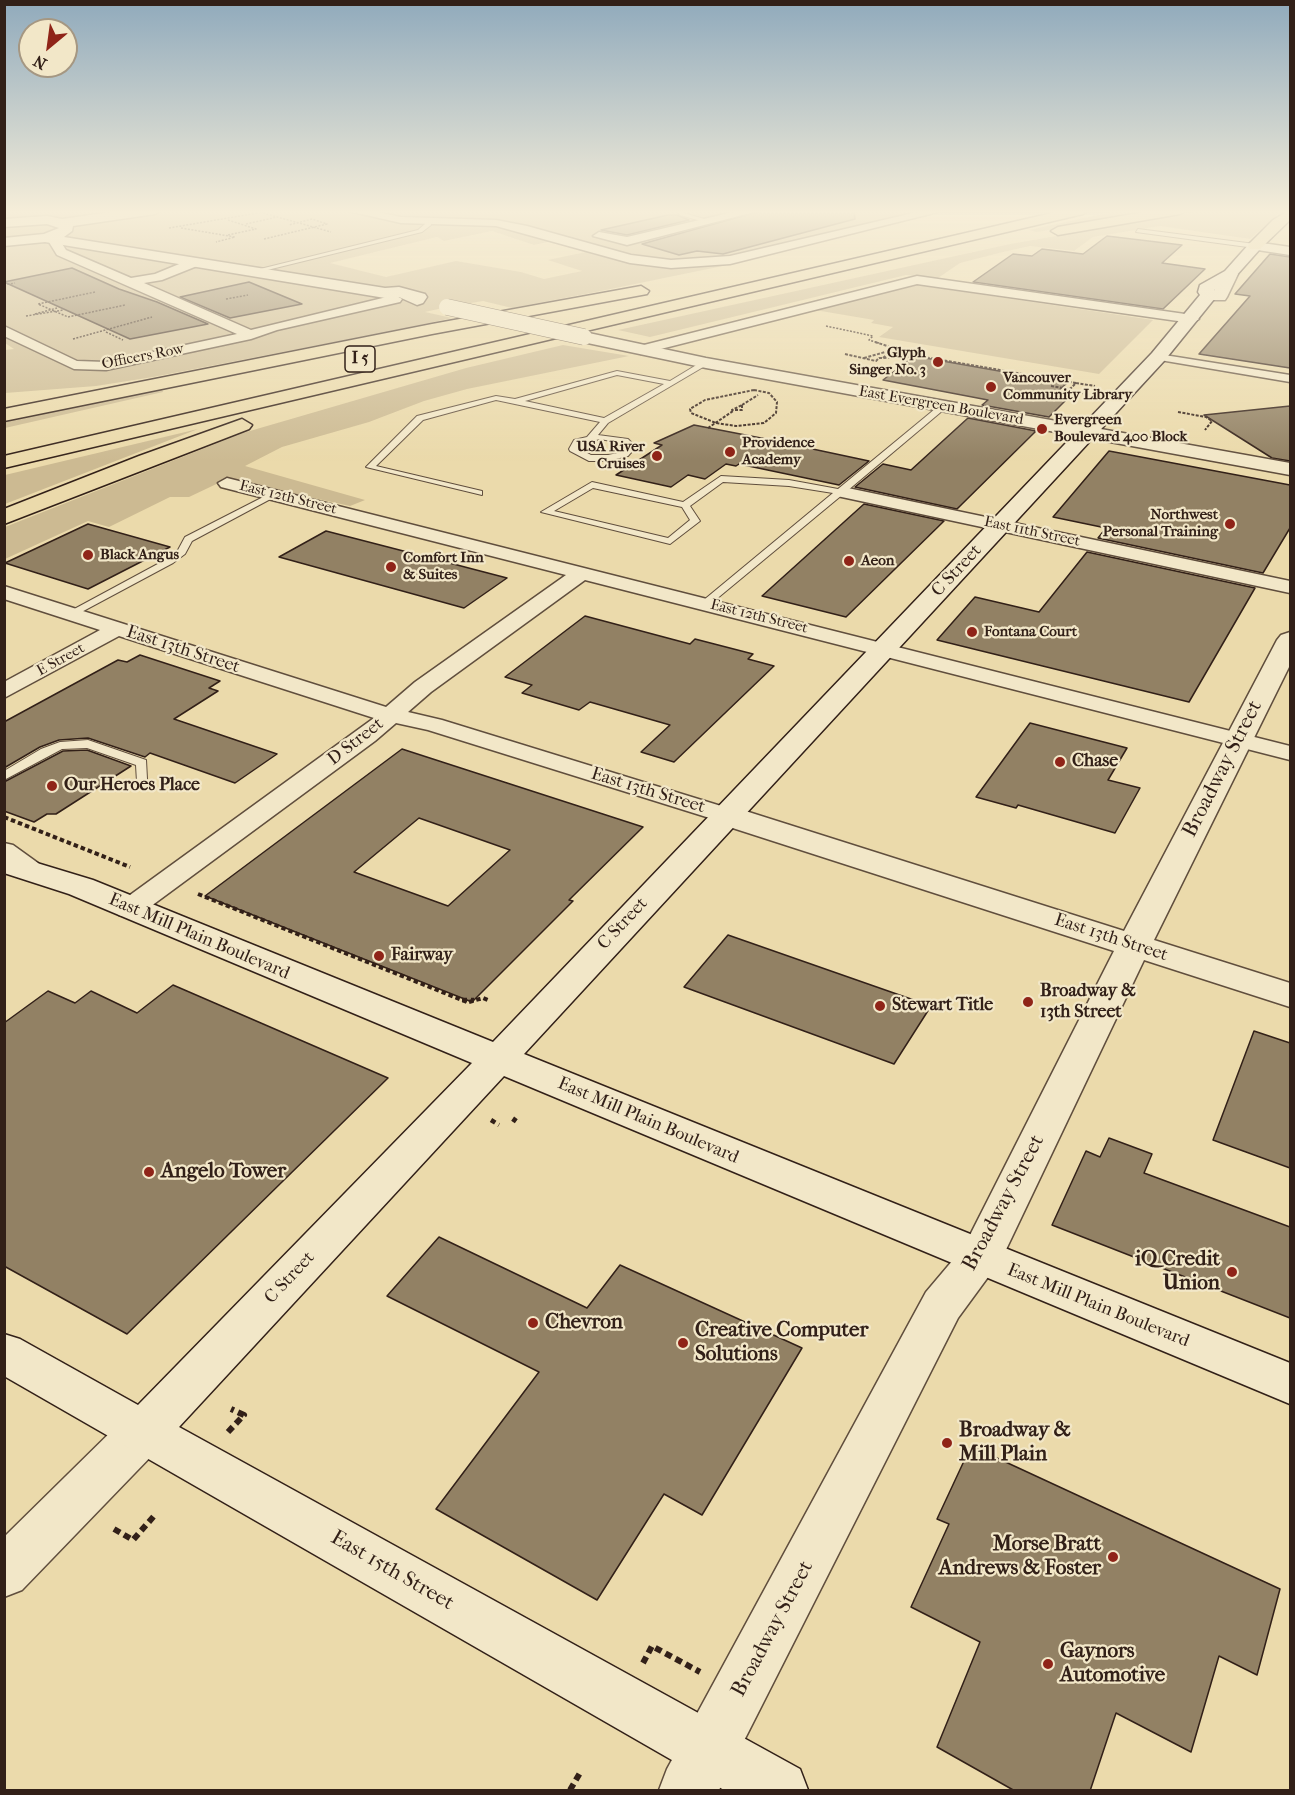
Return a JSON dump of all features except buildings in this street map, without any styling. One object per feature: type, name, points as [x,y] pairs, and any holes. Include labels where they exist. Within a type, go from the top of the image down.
[{"type":"highway","points":[[4,415],[432,329],[627,294]]},
{"type":"highway","name":"I 5","points":[[273,379],[648,294]]},
{"type":"highway","name":"I 5","points":[[4,462],[722,294]]},
{"type":"highway","points":[[4,517],[239,426],[378,383],[593,324]]},
{"type":"highway","points":[[4,398],[207,375]]},
{"type":"street","points":[[158,294],[251,335]]},
{"type":"street","name":"East Evergreen Boulevard","points":[[378,294],[417,300],[706,363],[1290,469]]},
{"type":"street","points":[[640,350],[862,294]]},
{"type":"street","points":[[1024,294],[1192,319]]},
{"type":"street","name":"C Street","points":[[4,1573],[144,1431],[497,1059],[1216,294]]},
{"type":"street","name":"Officers Row","points":[[4,330],[63,360],[88,367],[122,363],[251,335],[390,296]]},
{"type":"street","points":[[1158,357],[1290,379]]},
{"type":"street","name":"East 12th Street","points":[[227,483],[1290,753]]},
{"type":"street","name":"East 11th Street","points":[[843,492],[1290,587]]},
{"type":"street","name":"D Street","points":[[129,909],[367,736],[423,687],[582,573]]},
{"type":"street","name":"East 13th Street","points":[[4,592],[356,706],[434,725],[725,815],[1290,995]]},
{"type":"street","name":"E Street","points":[[4,691],[117,629]]},
{"type":"street","name":"Broadway Street","points":[[698,1771],[942,1305],[980,1258],[1133,945],[1290,640]]},
{"type":"street","name":"East Mill Plain Boulevard","points":[[13,861],[1290,1384]]},
{"type":"street","name":"East 15th Street","points":[[4,1353],[144,1431],[698,1771],[779,1791]]},
{"type":"lane","points":[[591,438],[618,438],[630,444],[632,447],[630,451],[618,457],[599,458],[582,455],[573,449],[577,442],[591,438],[605,421],[706,363]]},
{"type":"lane","points":[[515,401],[617,373],[671,383]]},
{"type":"lane","points":[[478,493],[370,467],[420,418],[496,398],[605,421]]},
{"type":"lane","points":[[704,604],[843,492],[944,406]]},
{"type":"lane","points":[[685,505],[695,521],[670,541],[546,512],[592,484],[685,505],[721,479],[789,483],[843,492]]},
{"type":"lane","points":[[70,614],[170,561],[182,552],[188,539],[274,495]]},
{"type":"lane","points":[[4,776],[60,746],[88,744],[142,763],[141,779]]},
{"type":"path","points":[[84,294],[38,304],[68,317],[127,304]]},
{"type":"path","points":[[224,300],[252,294]]},
{"type":"path","points":[[35,315],[57,308]]},
{"type":"path","points":[[18,318],[63,310]]},
{"type":"path","points":[[786,313],[839,331],[873,336],[865,341],[891,350],[889,351]]},
{"type":"path","points":[[65,341],[113,331],[107,328],[153,317]]},
{"type":"path","points":[[869,340],[918,356],[1090,385]]},
{"type":"path","points":[[862,358],[889,351]]},
{"type":"path","points":[[882,359],[889,351]]},
{"type":"path","points":[[845,354],[876,361],[918,356]]},
{"type":"path","points":[[1070,389],[1076,383]]},
{"type":"path","points":[[1052,386],[1070,389]]},
{"type":"path","points":[[1070,389],[1068,391],[1118,399]]},
{"type":"path","points":[[708,428],[734,411],[742,410],[742,405],[763,391]]},
{"type":"path","points":[[763,391],[777,402],[776,413],[772,419],[752,425],[716,423],[691,413],[690,409],[717,396],[763,391]]},
{"type":"path","points":[[1178,412],[1206,417],[1212,421],[1202,434]]},
{"type":"path","points":[[4,817],[130,867]]},
{"type":"path","points":[[196,894],[457,999],[468,1002],[483,998],[490,1001]]},
{"type":"path","points":[[513,1122],[518,1115]]},
{"type":"path","points":[[491,1120],[499,1125]]},
{"type":"path","points":[[228,1432],[244,1415],[231,1409]]},
{"type":"path","points":[[114,1528],[133,1540],[154,1516]]},
{"type":"path","points":[[637,1672],[652,1646],[701,1672]]},
{"type":"path","points":[[570,1791],[580,1773]]},
{"type":"shaded area","points":[[5,294],[587,294],[512,308],[483,301],[447,307],[425,312],[452,318],[392,331],[153,377],[96,386],[5,393],[5,350],[14,349],[5,343]]},
{"type":"shaded area","points":[[783,294],[829,294],[650,337],[618,330]]},
{"type":"shaded area","points":[[882,294],[977,294],[1153,320],[1099,374],[879,337],[893,327],[871,323],[874,320],[815,310]]},
{"type":"shaded area","points":[[563,345],[629,356],[467,389],[424,401],[369,422],[282,447],[245,466],[365,500],[350,506],[227,479],[189,497],[170,497],[109,527],[88,521],[5,559],[5,527],[243,433],[466,368]]},
{"type":"shaded area","points":[[162,389],[163,392],[5,428],[4,420]]},
{"type":"shaded area","points":[[198,429],[5,504],[5,475]]},
{"type":"place","name":"Glyph Singer No. 3","points":[[938,362]]},
{"type":"place","name":"Vancouver Community Library","points":[[991,387]]},
{"type":"place","name":"Evergreen Boulevard 400 Block","points":[[1042,429]]},
{"type":"place","name":"Providence Academy","points":[[730,452]]},
{"type":"place","name":"USA River Cruises","points":[[657,456]]},
{"type":"place","name":"Northwest Personal Training","points":[[1230,524]]},
{"type":"place","name":"Black Angus","points":[[88,555]]},
{"type":"place","name":"Aeon","points":[[849,561]]},
{"type":"place","name":"Comfort Inn & Suites","points":[[391,567]]},
{"type":"place","name":"Fontana Court","points":[[972,632]]},
{"type":"place","name":"Chase","points":[[1060,762]]},
{"type":"place","name":"Our Heroes Place","points":[[52,786]]},
{"type":"place","name":"Fairway","points":[[379,956]]},
{"type":"place","name":"Broadway & 13th Street","points":[[1028,1002]]},
{"type":"place","name":"Stewart Title","points":[[880,1006]]},
{"type":"place","name":"Angelo Tower","points":[[149,1172]]},
{"type":"place","name":"iQ Credit Union","points":[[1232,1272]]},
{"type":"place","name":"Chevron","points":[[533,1323]]},
{"type":"place","name":"Creative Computer Solutions","points":[[683,1343]]},
{"type":"place","name":"Broadway & Mill Plain","points":[[947,1443]]},
{"type":"place","name":"Morse Bratt Andrews & Foster","points":[[1113,1557]]},
{"type":"place","name":"Gaynors Automotive","points":[[1048,1664]]}]
